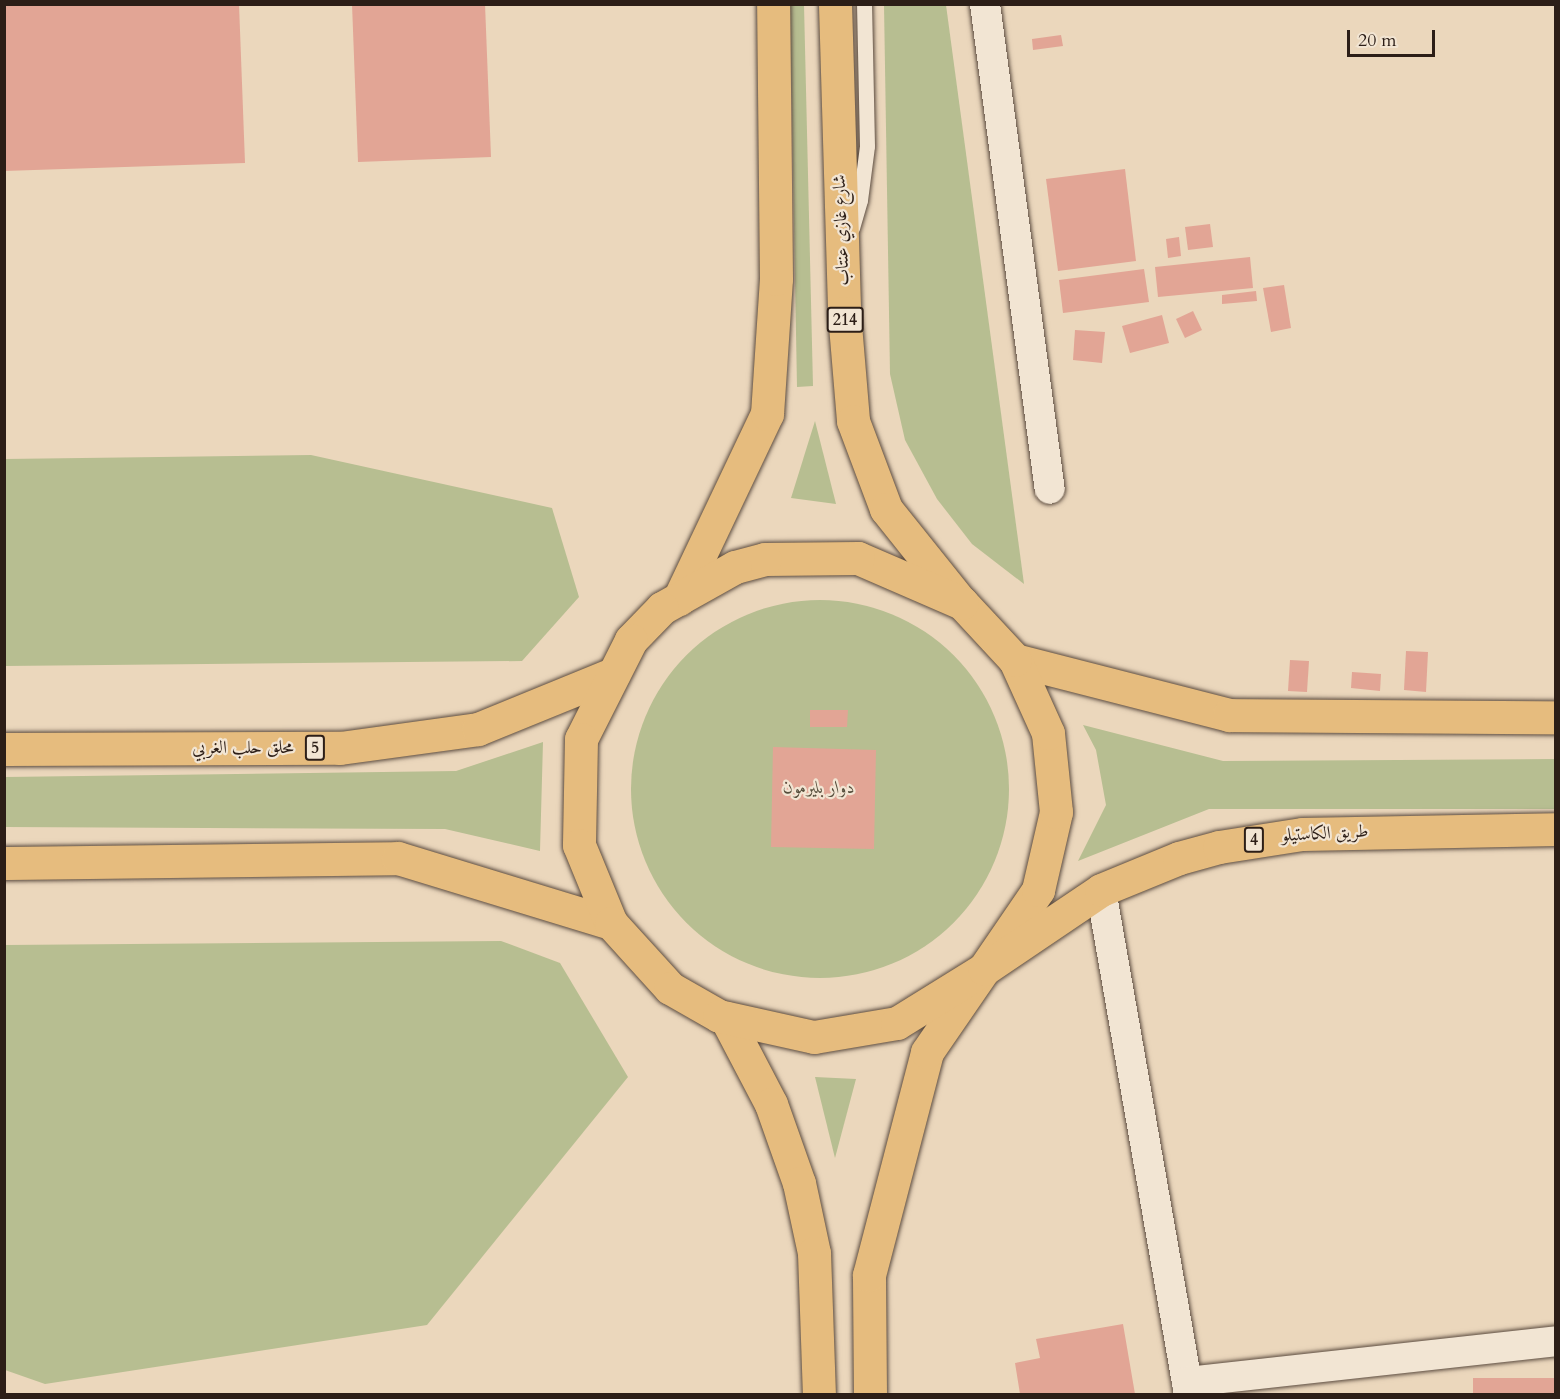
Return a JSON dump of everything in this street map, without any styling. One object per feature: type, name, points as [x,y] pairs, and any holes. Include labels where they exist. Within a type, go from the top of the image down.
[{"type":"main road","points":[[679,599],[767,414],[776,279],[773,4]]},
{"type":"main road","name":"شارع غازي عنتاب","points":[[835,4],[842,250],[853,421],[886,509],[962,603],[1015,660]]},
{"type":"main road","points":[[611,923],[579,845],[581,739],[631,640],[662,608],[735,567],[765,559],[858,558],[962,603]]},
{"type":"main road","points":[[1015,660],[1229,715],[1556,717]]},
{"type":"main road","points":[[870,1395],[869,1275],[927,1052],[1038,890],[1056,812],[1048,733],[1015,660]]},
{"type":"main road","name":"محلق حلب الغربي","points":[[4,749],[340,748],[478,729],[613,674]]},
{"type":"main road","name":"طريق الكاستيلو","points":[[611,923],[670,988],[726,1018],[814,1037],[897,1023],[984,969],[1101,890],[1179,858],[1260,839],[1344,832],[1556,829]]},
{"type":"main road","points":[[4,863],[398,858],[611,923]]},
{"type":"main road","points":[[726,1018],[771,1104],[799,1183],[814,1253],[819,1395]]},
{"type":"street","points":[[986,4],[1050,489]]},
{"type":"street","points":[[1101,890],[1188,1388],[1556,1341]]},
{"type":"lane","points":[[842,250],[865,173],[864,4]]},
{"type":"green space","points":[[790,5],[804,5],[813,386],[797,387]]},
{"type":"green space","points":[[884,5],[946,5],[1024,584],[972,544],[937,499],[905,440],[890,374]]},
{"type":"green space","points":[[815,421],[836,504],[791,498]]},
{"type":"green space","points":[[311,455],[552,508],[579,597],[522,661],[5,666],[5,459]]},
{"type":"green space","name":"دوار بليرمون","points":[[801,600],[839,600],[875,608],[909,622],[925,631],[954,655],[978,684],[995,717],[1006,752],[1009,789],[1006,826],[995,861],[978,894],[954,923],[925,947],[892,964],[839,978],[801,978],[765,970],[731,956],[700,935],[674,909],[653,878],[639,844],[631,808],[631,770],[639,734],[653,700],[674,669],[700,643],[731,622],[765,608]]},
{"type":"green space","points":[[1083,725],[1223,761],[1555,759],[1555,809],[1209,809],[1078,861],[1106,805],[1096,750]]},
{"type":"green space","points":[[543,742],[540,851],[445,829],[5,827],[5,777],[456,771]]},
{"type":"green space","points":[[501,941],[560,963],[628,1077],[427,1325],[45,1384],[5,1370],[5,945]]},
{"type":"green space","points":[[815,1077],[856,1079],[835,1158]]},
{"type":"building","points":[[4,4],[239,4],[245,163],[4,171]]},
{"type":"building","points":[[352,4],[485,4],[491,157],[358,162]]},
{"type":"building","points":[[1061,35],[1063,46],[1033,50],[1032,39]]},
{"type":"building","points":[[1125,169],[1136,261],[1058,271],[1046,179]]},
{"type":"building","points":[[1210,224],[1213,247],[1188,250],[1185,227]]},
{"type":"building","points":[[1179,237],[1181,256],[1168,258],[1166,239]]},
{"type":"building","points":[[1250,257],[1253,288],[1158,297],[1155,267]]},
{"type":"building","points":[[1144,269],[1149,302],[1063,313],[1059,280]]},
{"type":"building","points":[[1284,285],[1291,328],[1271,332],[1263,288]]},
{"type":"building","points":[[1256,291],[1257,301],[1222,304],[1222,295]]},
{"type":"building","points":[[1193,311],[1202,330],[1185,338],[1176,319]]},
{"type":"building","points":[[1162,315],[1169,343],[1130,353],[1122,326]]},
{"type":"building","points":[[1075,330],[1105,332],[1102,363],[1073,360]]},
{"type":"building","points":[[1406,651],[1428,652],[1426,692],[1404,690]]},
{"type":"building","points":[[1290,660],[1309,661],[1307,692],[1288,691]]},
{"type":"building","points":[[1352,672],[1381,674],[1380,691],[1351,688]]},
{"type":"building","points":[[810,710],[848,710],[847,727],[810,727]]},
{"type":"building","points":[[773,747],[876,750],[874,849],[771,847]]},
{"type":"building","points":[[1123,1324],[1135,1394],[1020,1394],[1015,1363],[1040,1358],[1036,1339]]},
{"type":"building","points":[[1473,1378],[1556,1378],[1556,1394],[1473,1394]]}]
